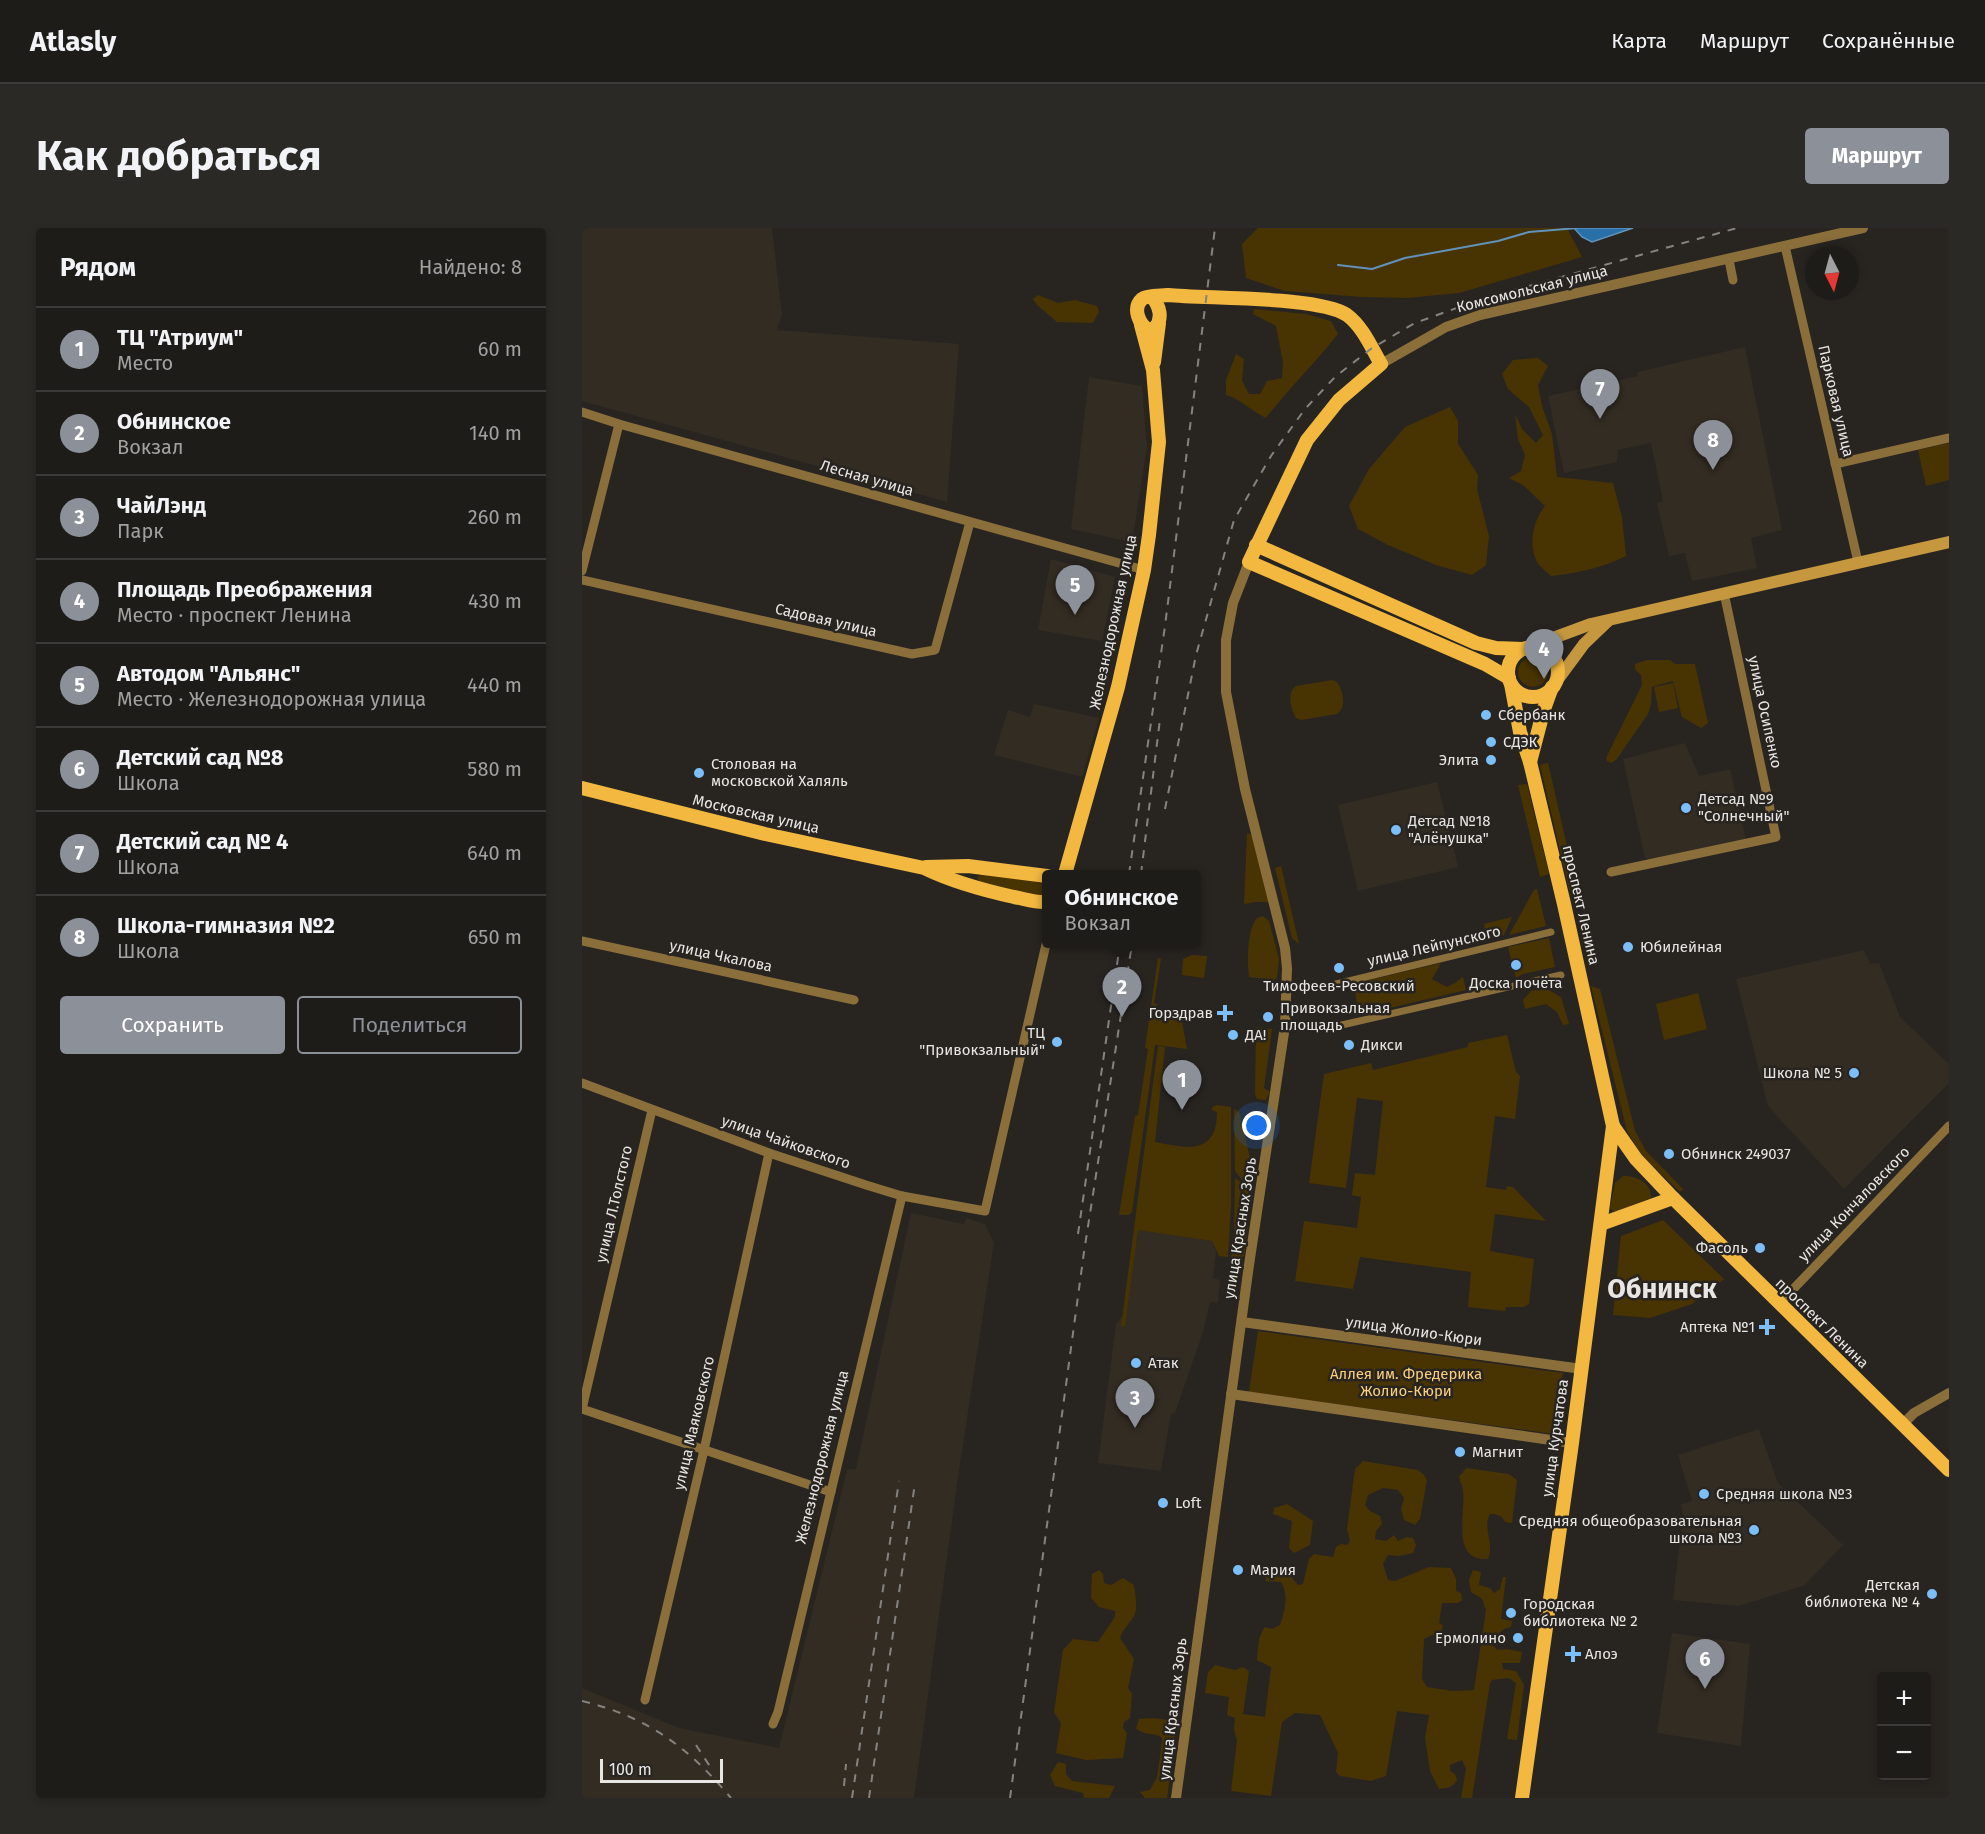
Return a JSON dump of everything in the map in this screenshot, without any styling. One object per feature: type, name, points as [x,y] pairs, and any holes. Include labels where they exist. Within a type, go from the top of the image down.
[{"type":"main road","points":[[1153,370],[1138,308],[1143,299],[1168,295],[1318,305],[1345,314],[1360,328],[1381,364]]},
{"type":"main road","points":[[1152,297],[1157,304],[1160,320],[1153,370]]},
{"type":"main road","points":[[1141,325],[1149,330],[1155,328],[1173,303],[1190,297]]},
{"type":"main road","name":"Комсомольская улица","points":[[1249,562],[1306,440],[1340,400],[1381,364]]},
{"type":"main road","name":"Железнодорожная улица","points":[[1066,870],[1118,687],[1144,570],[1159,442],[1153,370]]},
{"type":"main road","points":[[1510,681],[1510,661],[1526,648],[1591,624],[1949,542]]},
{"type":"main road","points":[[1249,562],[1485,664],[1510,681],[1519,693],[1531,696],[1543,695],[1554,685],[1558,671],[1555,659],[1546,650],[1496,648],[1476,643],[1256,545]]},
{"type":"main road","name":"проспект Ленина","points":[[1530,762],[1544,709],[1554,685],[1584,644],[1609,620]]},
{"type":"main road","name":"проспект Ленина","points":[[1510,681],[1520,732],[1530,762],[1564,904],[1613,1126],[1636,1159],[1673,1198],[1949,1470]]},
{"type":"main road","name":"Московская улица","points":[[582,788],[765,834],[924,868],[948,880],[980,890],[1042,903]]},
{"type":"main road","name":"Московская улица","points":[[924,868],[955,865],[1042,876]]},
{"type":"main road","points":[[980,867],[973,879],[980,890]]},
{"type":"main road","name":"улица Курчатова","points":[[1522,1798],[1582,1370],[1613,1126]]},
{"type":"main road","points":[[1601,1224],[1673,1198]]},
{"type":"street","name":"Комсомольская улица","points":[[1381,364],[1446,327],[1480,315],[1863,228]]},
{"type":"street","name":"Парковая улица","points":[[1785,246],[1858,562]]},
{"type":"street","points":[[1729,260],[1734,280]]},
{"type":"street","name":"Лесная улица","points":[[582,412],[1144,570]]},
{"type":"street","points":[[582,571],[619,424]]},
{"type":"street","points":[[1835,464],[1949,438]]},
{"type":"street","name":"Садовая улица","points":[[582,579],[912,654],[935,650],[970,522]]},
{"type":"street","name":"улица Красных Зорь","points":[[1176,1798],[1231,1394],[1285,1026],[1287,993],[1285,948],[1245,789],[1226,692],[1226,640],[1233,603],[1249,562]]},
{"type":"street","name":"улица Осипенко","points":[[1611,872],[1776,837],[1724,593]]},
{"type":"street","name":"улица Лейпунского","points":[[1324,987],[1551,932]]},
{"type":"street","name":"улица Чкалова","points":[[582,941],[854,999]]},
{"type":"street","name":"улица Чайковского","points":[[582,1083],[769,1153],[902,1196],[985,1211],[1045,948]]},
{"type":"street","points":[[1334,1027],[1561,975]]},
{"type":"street","name":"улица Л.Толстого","points":[[582,1409],[652,1110]]},
{"type":"street","name":"улица Кончаловского","points":[[1780,1303],[1949,1126]]},
{"type":"street","name":"улица Маяковского","points":[[645,1700],[704,1450],[769,1153]]},
{"type":"street","name":"Железнодорожная улица","points":[[773,1724],[778,1712],[902,1196]]},
{"type":"street","name":"улица Жолио-Кюри","points":[[1242,1322],[1582,1370]]},
{"type":"street","points":[[1902,1425],[1914,1413],[1949,1393]]},
{"type":"street","points":[[1231,1394],[1572,1443]]},
{"type":"street","points":[[582,1409],[831,1492]]},
{"type":"shaded area","points":[[582,228],[772,228],[782,315],[777,330],[959,344],[947,502],[582,401]]},
{"type":"shaded area","points":[[1745,347],[1782,530],[1751,538],[1757,568],[1692,581],[1685,553],[1669,556],[1657,503],[1663,501],[1651,443],[1618,450],[1617,462],[1564,473],[1548,396],[1638,376],[1637,372]]},
{"type":"shaded area","points":[[1089,377],[1142,386],[1147,447],[1132,542],[1071,529]]},
{"type":"shaded area","points":[[1051,559],[1115,577],[1102,641],[1038,630]]},
{"type":"shaded area","points":[[1034,704],[1099,718],[1082,777],[994,755],[1008,710],[1030,717]]},
{"type":"shaded area","name":"Детсад №9 \"Солнечный\"","points":[[1685,743],[1699,776],[1730,769],[1746,840],[1650,860],[1645,858],[1623,759]]},
{"type":"shaded area","name":"Детсад №18 \"Алёнушка\"","points":[[1437,782],[1458,867],[1358,891],[1338,805]]},
{"type":"shaded area","name":"Школа № 5","points":[[1864,950],[1870,964],[1879,963],[1900,1017],[1949,1064],[1949,1083],[1844,1189],[1768,1106],[1736,979]]},
{"type":"shaded area","points":[[911,1213],[964,1224],[966,1218],[985,1224],[994,1243],[958,1477],[914,1798],[582,1798],[582,1688],[679,1728],[779,1748],[847,1470],[856,1469]]},
{"type":"shaded area","points":[[1137,1229],[1212,1241],[1216,1251],[1213,1278],[1220,1280],[1218,1303],[1210,1302],[1203,1332],[1175,1413],[1171,1414],[1161,1471],[1098,1463],[1116,1324],[1127,1311]]},
{"type":"shaded area","name":"Средняя общеобразовательная школа №3","points":[[1759,1429],[1778,1483],[1843,1545],[1805,1585],[1739,1606],[1673,1600],[1683,1514],[1681,1505],[1692,1501],[1678,1455]]},
{"type":"shaded area","points":[[1672,1633],[1750,1644],[1741,1746],[1657,1733]]},
{"type":"green space","points":[[1258,228],[1567,228],[1582,257],[1459,293],[1407,298],[1285,291],[1246,278],[1242,244]]},
{"type":"green space","points":[[1038,295],[1058,303],[1075,300],[1097,306],[1099,312],[1093,323],[1057,322],[1037,305],[1033,299]]},
{"type":"green space","points":[[1254,309],[1306,314],[1331,321],[1338,334],[1266,418],[1226,395],[1226,380],[1236,354],[1244,359],[1242,381],[1249,394],[1260,394],[1267,381],[1282,378],[1283,363],[1276,326],[1253,314]]},
{"type":"green space","points":[[1538,358],[1548,366],[1538,385],[1542,406],[1552,434],[1557,477],[1613,483],[1622,517],[1626,556],[1590,569],[1551,576],[1537,562],[1532,540],[1537,519],[1545,506],[1523,485],[1509,478],[1521,471],[1525,455],[1518,439],[1515,414],[1522,429],[1536,443],[1543,435],[1529,407],[1508,389],[1502,374],[1513,360]]},
{"type":"green space","points":[[1450,407],[1458,421],[1458,444],[1478,475],[1477,489],[1489,536],[1486,565],[1472,575],[1436,565],[1388,545],[1358,529],[1349,506],[1369,469],[1405,427]]},
{"type":"green space","points":[[1949,443],[1949,480],[1926,486],[1918,450]]},
{"type":"green space","points":[[1533,657],[1544,661],[1548,672],[1544,683],[1533,687],[1522,683],[1518,672],[1522,661]]},
{"type":"green space","points":[[1647,660],[1670,660],[1675,664],[1695,664],[1708,723],[1701,728],[1682,717],[1673,681],[1652,687],[1648,714],[1616,760],[1611,763],[1606,758],[1642,685],[1641,675],[1635,669],[1635,664]]},
{"type":"green space","points":[[1332,680],[1337,682],[1341,690],[1343,703],[1340,711],[1337,714],[1301,720],[1296,718],[1290,701],[1293,689],[1296,686]]},
{"type":"green space","points":[[1673,683],[1678,708],[1659,712],[1654,687]]},
{"type":"green space","points":[[1548,763],[1578,894],[1573,894],[1569,889],[1540,765]]},
{"type":"green space","points":[[1527,784],[1549,874],[1540,877],[1518,785]]},
{"type":"green space","points":[[1247,833],[1252,835],[1269,902],[1244,904]]},
{"type":"green space","points":[[1281,866],[1299,944],[1292,938],[1275,868]]},
{"type":"green space","points":[[983,873],[1042,882],[1042,895],[981,884],[977,878]]},
{"type":"green space","points":[[1537,889],[1546,926],[1509,935],[1534,890]]},
{"type":"green space","points":[[1263,916],[1269,921],[1279,959],[1277,978],[1274,980],[1249,977],[1248,955],[1251,930],[1257,918]]},
{"type":"green space","points":[[1512,917],[1504,935],[1487,939],[1484,924]]},
{"type":"green space","points":[[1549,938],[1555,967],[1523,974],[1516,978],[1508,947]]},
{"type":"green space","points":[[1192,955],[1207,956],[1204,978],[1182,975],[1183,959]]},
{"type":"green space","points":[[1158,958],[1161,959],[1154,1004],[1157,1004],[1159,1011],[1181,1016],[1187,1049],[1155,1045],[1132,1212],[1129,1215],[1119,1215],[1135,1116],[1138,1115]]},
{"type":"green space","points":[[1441,963],[1432,979],[1447,987],[1463,977],[1466,990],[1360,1015],[1353,984]]},
{"type":"green space","points":[[1591,986],[1600,989],[1635,1131],[1646,1151],[1683,1189],[1682,1191],[1679,1191],[1642,1156],[1627,1131]]},
{"type":"green space","points":[[1545,988],[1561,997],[1569,1024],[1563,1025],[1557,1012],[1546,1004],[1525,1009],[1523,1000],[1531,991]]},
{"type":"green space","points":[[1698,993],[1707,1029],[1664,1040],[1656,1004]]},
{"type":"green space","points":[[1256,1027],[1272,1029],[1264,1088],[1270,1092],[1266,1100],[1257,1099],[1255,1094]]},
{"type":"green space","points":[[1507,1035],[1516,1072],[1520,1076],[1515,1119],[1495,1116],[1486,1187],[1506,1190],[1507,1186],[1513,1187],[1546,1221],[1495,1214],[1490,1251],[1534,1259],[1529,1304],[1524,1307],[1506,1307],[1505,1311],[1468,1307],[1471,1272],[1360,1257],[1353,1289],[1295,1281],[1304,1221],[1357,1228],[1361,1197],[1352,1195],[1355,1173],[1375,1175],[1383,1101],[1357,1098],[1346,1188],[1309,1183],[1324,1074],[1371,1063],[1373,1070],[1468,1047],[1468,1043]]},
{"type":"green space","points":[[1158,1046],[1165,1047],[1155,1142],[1188,1147],[1198,1146],[1212,1136],[1216,1126],[1217,1112],[1212,1110],[1212,1107],[1217,1105],[1231,1107],[1231,1206],[1228,1257],[1219,1256],[1212,1241],[1138,1230],[1125,1326],[1121,1327]]},
{"type":"green space","points":[[1234,1109],[1239,1112],[1240,1116],[1254,1175],[1253,1186],[1242,1180],[1235,1171]]},
{"type":"green space","points":[[1623,1176],[1643,1181],[1651,1193],[1651,1198],[1615,1212],[1610,1207],[1615,1183]]},
{"type":"green space","points":[[1235,1178],[1252,1193],[1244,1256],[1231,1258],[1234,1233]]},
{"type":"green space","points":[[1663,1220],[1724,1279],[1692,1304],[1650,1318],[1613,1315],[1621,1236]]},
{"type":"green space","name":"Аллея им. Фредерика Жолио-Кюри","points":[[1258,1331],[1563,1373],[1554,1434],[1249,1392]]},
{"type":"green space","points":[[1363,1461],[1418,1470],[1427,1480],[1420,1519],[1415,1525],[1404,1520],[1401,1509],[1404,1498],[1398,1490],[1383,1488],[1368,1495],[1365,1505],[1370,1511],[1380,1516],[1382,1524],[1376,1531],[1375,1539],[1386,1541],[1394,1535],[1398,1541],[1407,1537],[1413,1538],[1416,1545],[1413,1553],[1399,1556],[1388,1555],[1383,1564],[1388,1580],[1395,1581],[1429,1567],[1451,1568],[1456,1579],[1456,1591],[1461,1593],[1462,1600],[1458,1603],[1442,1603],[1439,1623],[1443,1625],[1441,1634],[1424,1639],[1422,1679],[1427,1687],[1452,1691],[1474,1690],[1486,1610],[1482,1599],[1471,1592],[1469,1580],[1473,1570],[1481,1572],[1479,1585],[1490,1588],[1494,1593],[1500,1589],[1503,1577],[1506,1577],[1501,1619],[1512,1621],[1511,1627],[1504,1629],[1494,1637],[1493,1645],[1497,1650],[1522,1652],[1520,1663],[1502,1663],[1503,1669],[1516,1671],[1524,1685],[1517,1740],[1507,1739],[1516,1683],[1509,1678],[1492,1680],[1472,1798],[1461,1798],[1466,1769],[1462,1760],[1450,1765],[1450,1771],[1455,1774],[1457,1780],[1450,1787],[1439,1789],[1430,1771],[1425,1738],[1429,1715],[1397,1711],[1386,1776],[1371,1781],[1340,1776],[1336,1772],[1338,1753],[1320,1715],[1295,1713],[1282,1722],[1271,1796],[1231,1791],[1237,1741],[1234,1729],[1235,1718],[1227,1715],[1229,1697],[1205,1693],[1208,1672],[1215,1665],[1235,1670],[1243,1667],[1249,1671],[1243,1714],[1265,1717],[1271,1667],[1257,1660],[1259,1642],[1265,1627],[1272,1629],[1280,1625],[1286,1597],[1281,1582],[1266,1581],[1266,1576],[1288,1573],[1298,1585],[1303,1584],[1309,1559],[1314,1554],[1333,1557],[1336,1547],[1341,1544],[1347,1545],[1350,1541],[1347,1529],[1355,1469]]},
{"type":"green space","points":[[1466,1468],[1509,1474],[1517,1480],[1512,1523],[1505,1522],[1501,1516],[1495,1514],[1490,1514],[1488,1519],[1490,1553],[1488,1559],[1476,1558],[1468,1552],[1464,1544],[1462,1534],[1463,1491],[1459,1477]]},
{"type":"green space","points":[[1287,1504],[1313,1521],[1310,1545],[1294,1553],[1289,1548],[1292,1521],[1273,1514],[1274,1508]]},
{"type":"green space","points":[[1099,1570],[1103,1574],[1104,1583],[1111,1585],[1123,1578],[1134,1585],[1135,1614],[1120,1638],[1134,1659],[1128,1688],[1132,1694],[1130,1718],[1124,1722],[1123,1728],[1127,1733],[1123,1758],[1086,1760],[1056,1753],[1061,1723],[1054,1712],[1063,1650],[1073,1639],[1098,1642],[1115,1617],[1115,1611],[1099,1607],[1091,1598],[1092,1574]]},
{"type":"green space","points":[[1139,1719],[1168,1721],[1176,1729],[1167,1798],[1145,1798],[1140,1792],[1150,1790],[1156,1779],[1161,1751],[1162,1738],[1136,1728]]},
{"type":"green space","points":[[1058,1762],[1066,1764],[1066,1774],[1072,1781],[1115,1786],[1109,1798],[1084,1798],[1083,1793],[1055,1786],[1050,1775]]},
{"type":"water","points":[[1574,228],[1633,228],[1592,242],[1582,237]]},
{"type":"waterway","points":[[1338,265],[1372,269],[1405,258],[1498,241],[1529,232],[1578,228]]},
{"type":"railway","points":[[1130,870],[1165,626],[1215,228]]},
{"type":"railway","points":[[1165,809],[1196,655],[1234,520],[1271,456],[1305,409],[1335,377],[1372,348],[1415,323],[1479,300],[1737,228]]},
{"type":"railway","points":[[1141,870],[1160,719]]},
{"type":"railway","points":[[1078,1234],[1119,948]]},
{"type":"railway","points":[[1010,1798],[1084,1252],[1131,948]]},
{"type":"railway","points":[[852,1798],[899,1481]]},
{"type":"railway","points":[[869,1798],[915,1483]]},
{"type":"railway","points":[[582,1701],[627,1716],[665,1736],[699,1764],[731,1798]]},
{"type":"railway","points":[[696,1745],[711,1768]]},
{"type":"railway","points":[[844,1786],[846,1764]]},
{"type":"place","name":"Детский сад № 4","points":[[1600,419]]},
{"type":"place","name":"Школа-гимназия №2","points":[[1713,470]]},
{"type":"place","name":"Автодом \"Альянс\"","points":[[1075,615]]},
{"type":"place","name":"Площадь Преображения","points":[[1544,679]]},
{"type":"place","name":"Сбербанк","points":[[1486,715]]},
{"type":"place","name":"СДЭК","points":[[1491,742]]},
{"type":"place","name":"Элита","points":[[1491,760]]},
{"type":"place","name":"Столовая на московской Халяль","points":[[699,773]]},
{"type":"place","name":"Детсад №9 \"Солнечный\"","points":[[1686,808]]},
{"type":"place","name":"Детсад №18 \"Алёнушка\"","points":[[1396,830]]},
{"type":"place","name":"Юбилейная","points":[[1628,947]]},
{"type":"place","name":"Доска почёта","points":[[1516,965]]},
{"type":"place","name":"Тимофеев-Ресовский","points":[[1339,968]]},
{"type":"place","name":"Горздрав","points":[[1225,1013]]},
{"type":"place","name":"Обнинское","points":[[1122,1017]]},
{"type":"place","name":"Привокзальная площадь","points":[[1268,1017]]},
{"type":"place","name":"ДА!","points":[[1233,1035]]},
{"type":"place","name":"ТЦ \"Привокзальный\"","points":[[1057,1042]]},
{"type":"place","name":"Дикси","points":[[1349,1045]]},
{"type":"place","name":"Школа № 5","points":[[1854,1073]]},
{"type":"place","name":"ТЦ \"Атриум\"","points":[[1182,1110]]},
{"type":"place","name":"Обнинск 249037","points":[[1669,1154]]},
{"type":"place","name":"Фасоль","points":[[1760,1248]]},
{"type":"place","name":"Аптека №1","points":[[1767,1327]]},
{"type":"place","name":"Атак","points":[[1136,1363]]},
{"type":"place","name":"ЧайЛэнд","points":[[1135,1428]]},
{"type":"place","name":"Магнит","points":[[1460,1452]]},
{"type":"place","name":"Средняя школа №3","points":[[1704,1494]]},
{"type":"place","name":"Loft","points":[[1163,1503]]},
{"type":"place","name":"Средняя общеобразовательная школа №3","points":[[1754,1530]]},
{"type":"place","name":"Мария","points":[[1238,1570]]},
{"type":"place","name":"Детская библиотека № 4","points":[[1932,1594]]},
{"type":"place","name":"Городская библиотека № 2","points":[[1511,1613]]},
{"type":"place","name":"Ермолино","points":[[1518,1638]]},
{"type":"place","name":"Алоэ","points":[[1573,1654]]},
{"type":"place","name":"Детский сад №8","points":[[1705,1689]]},
{"type":"district","name":"Обнинск","points":[[1662,1289]]}]
